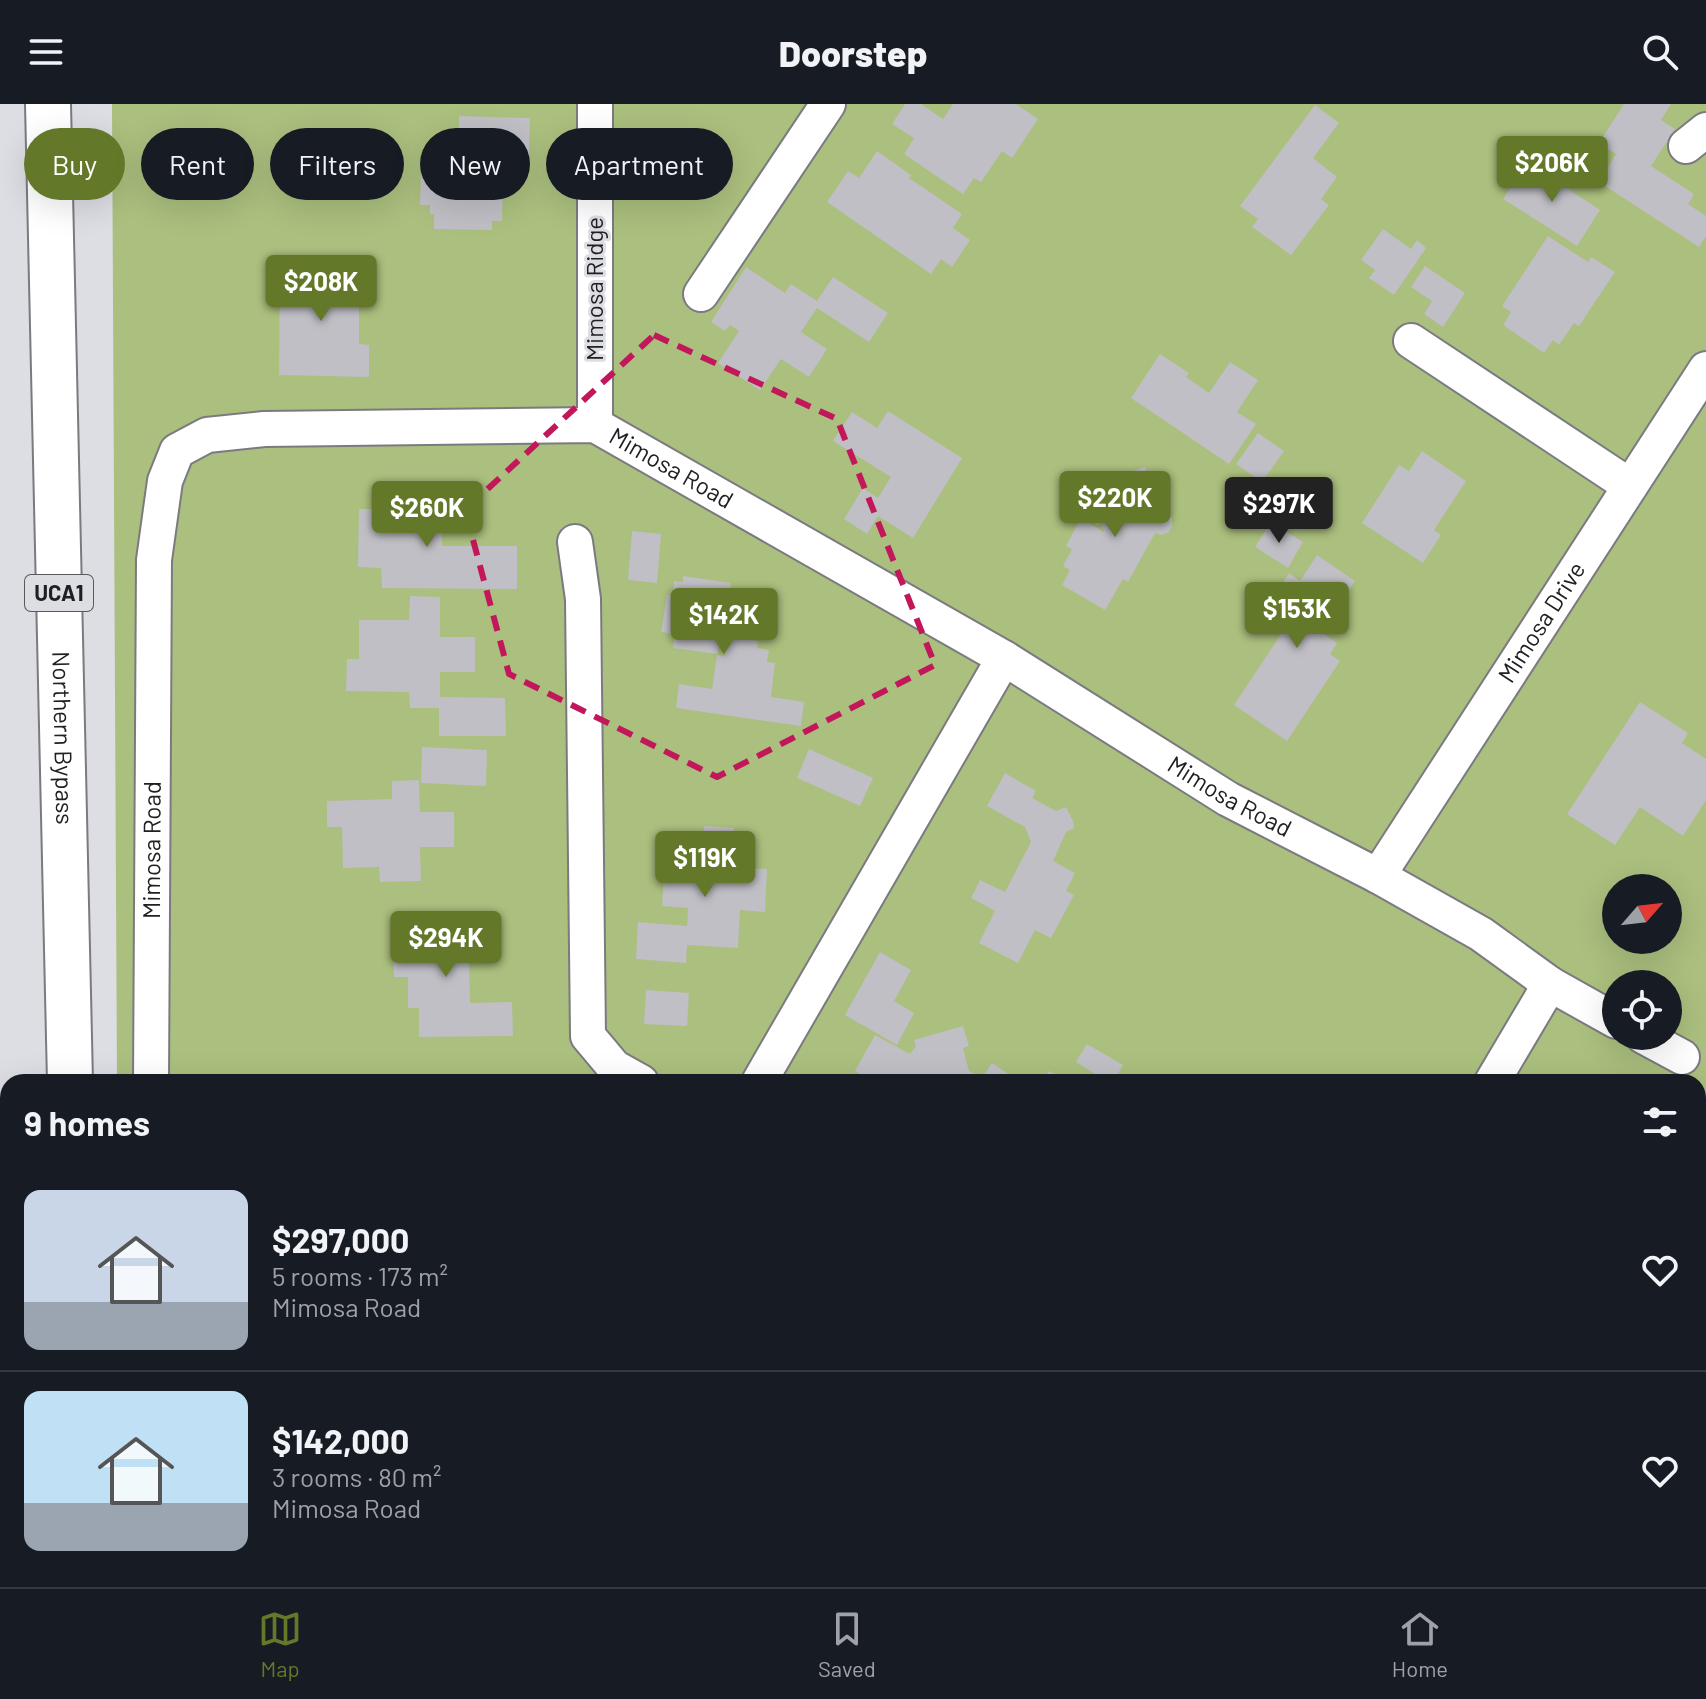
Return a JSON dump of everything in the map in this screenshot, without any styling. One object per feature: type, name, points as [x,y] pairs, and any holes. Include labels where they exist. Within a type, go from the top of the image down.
[{"type":"main road","name":"Northern Bypass","points":[[48,104],[70,1074]]},
{"type":"street","name":"Mimosa Ridge","points":[[595,104],[595,425]]},
{"type":"street","points":[[701,294],[828,104]]},
{"type":"street","points":[[1411,341],[1630,486]]},
{"type":"street","name":"Mimosa Drive","points":[[1378,876],[1706,369]]},
{"type":"street","name":"Mimosa Road","points":[[151,1074],[154,560],[165,481],[177,451],[207,435],[264,429],[595,425],[1004,658],[1228,799],[1378,876],[1481,934],[1550,984],[1602,1013]]},
{"type":"street","points":[[575,542],[583,599],[588,1036],[614,1067],[627,1074]]},
{"type":"street","points":[[764,1074],[1004,658]]},
{"type":"street","points":[[1497,1074],[1550,984]]},
{"type":"street","points":[[1669,1050],[1682,1057]]},
{"type":"highlighted area","points":[[654,335],[837,419],[935,665],[717,777],[509,674],[465,510]]},
{"type":"green space","points":[[112,104],[1706,104],[1706,1074],[117,1074],[112,200],[125,200],[125,128],[112,128]]},
{"type":"building","points":[[905,104],[921,104],[943,119],[953,104],[1016,104],[1038,119],[1012,158],[1002,151],[981,182],[974,178],[963,194],[904,154],[914,138],[892,124]]},
{"type":"building","points":[[1624,104],[1671,104],[1661,120],[1675,129],[1651,166],[1694,194],[1688,204],[1706,216],[1706,236],[1699,247],[1599,182],[1616,154],[1599,143]]},
{"type":"building","points":[[1315,105],[1339,123],[1313,158],[1337,177],[1321,199],[1329,205],[1291,255],[1252,227],[1258,219],[1240,206]]},
{"type":"building","points":[[459,116],[530,118],[530,128],[459,128]]},
{"type":"building","points":[[877,151],[911,175],[909,178],[962,214],[953,228],[970,240],[952,267],[941,259],[931,274],[827,202],[848,171],[859,178]]},
{"type":"building","points":[[1527,162],[1600,210],[1577,246],[1503,199]]},
{"type":"building","points":[[420,200],[502,200],[502,221],[492,221],[492,230],[434,229],[434,214],[430,214],[430,205],[420,205]]},
{"type":"building","points":[[1383,229],[1411,249],[1417,240],[1426,248],[1394,295],[1369,278],[1375,270],[1361,260]]},
{"type":"building","points":[[1548,236],[1588,262],[1591,257],[1615,272],[1579,326],[1574,323],[1559,345],[1553,340],[1544,353],[1503,325],[1511,312],[1502,306]]},
{"type":"building","points":[[280,266],[359,267],[359,344],[369,345],[369,377],[279,375]]},
{"type":"building","points":[[1425,266],[1465,293],[1443,327],[1424,314],[1432,301],[1411,287]]},
{"type":"building","points":[[746,267],[785,293],[791,284],[817,301],[833,277],[888,313],[869,342],[817,308],[801,332],[827,349],[809,377],[781,359],[760,390],[718,363],[739,331],[730,325],[725,331],[711,322]]},
{"type":"building","points":[[1160,354],[1189,373],[1186,377],[1209,393],[1230,362],[1258,380],[1237,412],[1256,424],[1229,464],[1131,398]]},
{"type":"building","points":[[888,411],[962,458],[913,538],[878,516],[867,534],[844,519],[863,488],[878,498],[891,477],[833,441],[852,412],[877,428]]},
{"type":"building","points":[[1258,433],[1284,451],[1262,482],[1236,464]]},
{"type":"building","points":[[1422,451],[1466,481],[1434,530],[1441,535],[1423,563],[1362,523],[1399,465],[1409,471]]},
{"type":"building","points":[[1145,467],[1160,511],[1172,518],[1172,526],[1169,532],[1162,535],[1155,533],[1128,582],[1123,579],[1105,610],[1062,585],[1070,570],[1063,566],[1072,549],[1066,546],[1081,518],[1104,532],[1102,524],[1097,525],[1091,516],[1092,510],[1097,507],[1103,506],[1109,513],[1116,511],[1106,480]]},
{"type":"building","points":[[377,490],[425,490],[424,509],[442,510],[442,546],[517,546],[517,589],[382,588],[381,568],[358,567],[359,509],[377,509]]},
{"type":"building","points":[[1271,522],[1303,542],[1288,568],[1255,547]]},
{"type":"building","points":[[632,531],[661,534],[657,583],[628,580]]},
{"type":"building","points":[[1317,555],[1355,581],[1321,632],[1337,643],[1330,654],[1340,661],[1287,741],[1234,705],[1287,625],[1303,636],[1307,630],[1269,604],[1289,573],[1300,581]]},
{"type":"building","points":[[683,576],[731,583],[727,612],[740,614],[736,638],[758,641],[757,648],[769,650],[767,662],[775,663],[771,697],[804,702],[801,726],[676,708],[679,684],[712,689],[717,655],[725,656],[726,647],[719,645],[718,654],[673,648],[675,634],[661,632],[667,595],[672,596],[674,581],[683,582]]},
{"type":"building","points":[[410,596],[440,597],[440,637],[475,637],[475,672],[440,672],[440,697],[505,698],[506,736],[439,736],[439,708],[410,708],[409,692],[346,691],[347,659],[359,659],[359,620],[409,620]]},
{"type":"building","points":[[1640,702],[1688,733],[1682,743],[1706,759],[1706,800],[1683,836],[1640,807],[1615,845],[1567,814]]},
{"type":"building","points":[[422,747],[487,750],[486,786],[421,783]]},
{"type":"building","points":[[809,749],[873,778],[860,806],[797,778]]},
{"type":"building","points":[[1005,773],[1036,791],[1032,798],[1056,811],[1066,807],[1074,828],[1066,832],[1053,861],[1075,873],[1066,891],[1074,895],[1051,938],[1035,930],[1018,963],[979,943],[995,911],[971,898],[980,880],[1005,892],[1031,842],[1025,827],[987,806]]},
{"type":"building","points":[[419,780],[420,812],[454,812],[454,847],[420,847],[421,881],[380,882],[379,867],[343,868],[342,827],[327,827],[327,801],[392,799],[392,781]]},
{"type":"building","points":[[704,826],[734,828],[733,841],[744,842],[743,868],[767,869],[765,912],[740,910],[738,948],[687,945],[686,963],[636,959],[638,922],[687,926],[688,908],[662,906],[665,861],[691,863],[693,839],[703,839]]},
{"type":"building","points":[[468,916],[468,933],[483,933],[484,956],[469,956],[470,1003],[512,1002],[513,1036],[419,1037],[419,1008],[408,1008],[408,977],[394,977],[393,936],[407,936],[406,917]]},
{"type":"building","points":[[880,952],[911,970],[894,1001],[914,1013],[897,1045],[845,1015]]},
{"type":"building","points":[[646,990],[689,993],[687,1026],[644,1024]]},
{"type":"building","points":[[963,1026],[969,1046],[963,1048],[969,1071],[974,1074],[860,1074],[855,1071],[875,1035],[910,1054],[916,1046],[914,1040]]},
{"type":"building","points":[[1087,1044],[1123,1065],[1118,1074],[1095,1074],[1076,1062]]},
{"type":"building","points":[[992,1063],[1008,1074],[984,1074]]}]
